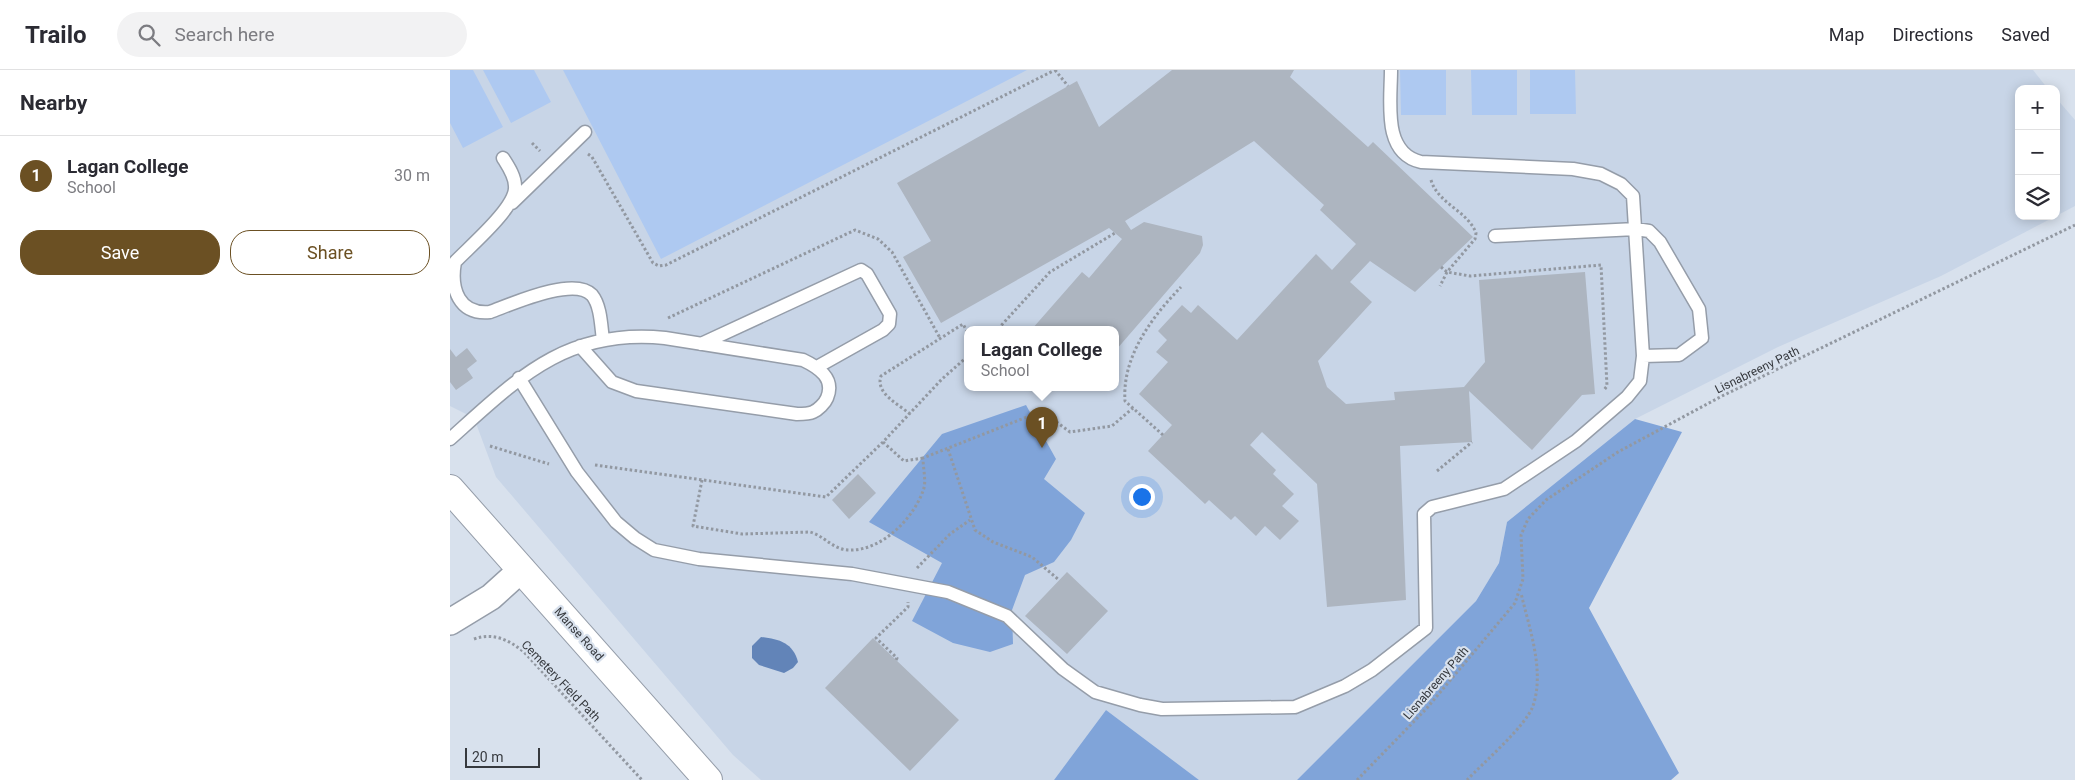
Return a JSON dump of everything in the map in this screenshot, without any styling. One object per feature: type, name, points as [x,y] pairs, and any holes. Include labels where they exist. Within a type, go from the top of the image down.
[{"type":"street","name":"Manse Road","points":[[450,489],[708,780]]},
{"type":"street","points":[[450,622],[491,597],[522,569]]},
{"type":"lane","points":[[519,378],[576,472],[616,522],[635,538],[654,550],[699,558],[852,574],[948,592],[1007,616],[1063,669],[1095,692],[1140,704],[1162,709],[1295,706],[1345,686],[1372,670],[1426,628],[1424,514],[1432,507],[1504,489],[1576,441],[1627,397],[1640,381],[1643,356],[1633,196],[1621,184],[1600,174],[1573,169],[1421,162],[1409,159],[1401,152],[1394,139],[1391,70]]},
{"type":"lane","points":[[586,132],[505,210],[455,262],[451,272],[450,283],[454,294],[461,303],[481,313],[490,312],[559,290],[572,287],[583,289],[592,296],[598,307],[604,340]]},
{"type":"lane","points":[[503,158],[516,187],[514,196],[505,210]]},
{"type":"lane","points":[[1495,236],[1636,229],[1649,231],[1660,242],[1699,309],[1702,338],[1679,355],[1643,356]]},
{"type":"lane","points":[[701,344],[861,270],[868,274],[890,314],[889,324],[883,330],[817,366]]},
{"type":"lane","points":[[450,439],[519,378],[542,363],[580,346],[604,340],[644,336],[804,360],[817,366],[827,377],[830,389],[825,403],[813,412],[797,414],[636,391],[612,382],[580,346]]},
{"type":"path","points":[[585,153],[592,157],[653,263],[659,266],[666,265],[1055,70],[1068,86]]},
{"type":"path","points":[[1434,191],[1466,220],[1476,233],[1475,239],[1447,272],[1440,286]]},
{"type":"path","name":"Lisnabreeny Path","points":[[1357,780],[1427,708],[1515,603],[1523,580],[1521,535],[1528,519],[1546,500],[1618,452],[1722,396],[2075,225]]},
{"type":"path","points":[[660,319],[669,318],[855,230],[878,239],[892,252],[940,338]]},
{"type":"path","points":[[1001,326],[1050,272],[1115,233]]},
{"type":"path","points":[[1441,267],[1447,272],[1470,276],[1601,266],[1607,386],[1601,394]]},
{"type":"path","points":[[1163,435],[1125,401],[1124,382],[1131,358],[1162,306],[1180,288]]},
{"type":"path","points":[[910,414],[881,391],[879,382],[881,376],[963,324],[964,326]]},
{"type":"path","points":[[576,472],[591,465],[826,497],[883,442],[942,379],[964,360]]},
{"type":"path","points":[[883,442],[904,461],[923,458],[1032,415],[1047,416],[1070,432],[1112,426],[1133,408]]},
{"type":"path","points":[[1437,471],[1472,442]]},
{"type":"path","points":[[490,446],[555,465]]},
{"type":"path","points":[[948,449],[975,530],[993,542],[1032,557],[1059,580]]},
{"type":"path","points":[[702,480],[693,526],[742,534],[810,532],[820,535],[838,549],[851,550],[880,541],[910,517],[924,487],[923,458]]},
{"type":"path","name":"Lisnabreeny Path","points":[[1467,780],[1515,730],[1532,706],[1537,677],[1535,651],[1520,592]]},
{"type":"path","name":"Cemetery Field Path","points":[[471,640],[496,636],[509,641],[524,652],[642,780]]},
{"type":"shaded area","points":[[450,70],[2033,70],[2045,85],[2015,85],[2015,220],[2048,220],[1941,276],[1778,347],[1635,419],[1507,522],[1499,563],[1476,601],[1297,780],[1199,780],[1106,710],[1054,780],[761,780],[733,755],[496,477],[474,418],[450,406]]},
{"type":"shaded area","points":[[450,70],[473,70],[503,127],[463,148],[450,123]]},
{"type":"shaded area","points":[[483,70],[534,70],[551,102],[511,123]]},
{"type":"shaded area","points":[[563,70],[1027,70],[661,259]]},
{"type":"shaded area","points":[[1400,70],[1446,70],[1446,115],[1401,115]]},
{"type":"shaded area","points":[[1471,70],[1517,70],[1517,115],[1472,115]]},
{"type":"shaded area","points":[[1530,70],[1575,70],[1576,114],[1530,114]]},
{"type":"shaded area","points":[[2060,103],[2075,120],[2075,206],[2060,214]]},
{"type":"shaded area","points":[[1026,405],[1056,459],[1044,479],[1085,513],[1071,540],[1054,562],[1025,575],[1012,610],[1013,644],[990,652],[953,643],[912,621],[942,563],[869,522],[942,434]]},
{"type":"shaded area","points":[[1635,419],[1682,432],[1589,608],[1679,773],[1671,780],[1297,780],[1476,601],[1499,563],[1507,522]]},
{"type":"shaded area","points":[[761,637],[774,639],[789,646],[793,650],[798,662],[793,668],[784,673],[759,665],[752,658],[752,646]]},
{"type":"shaded area","points":[[1106,710],[1199,780],[1054,780]]},
{"type":"building","points":[[1172,70],[1294,70],[1290,77],[1368,147],[1373,142],[1473,237],[1415,292],[1370,261],[1350,282],[1372,302],[1318,361],[1327,387],[1346,404],[1395,400],[1394,392],[1464,387],[1485,362],[1479,280],[1585,272],[1595,394],[1582,395],[1532,450],[1469,391],[1472,442],[1400,446],[1406,600],[1327,607],[1317,484],[1262,432],[1250,445],[1276,470],[1273,474],[1294,494],[1282,506],[1299,521],[1280,540],[1265,526],[1256,536],[1235,516],[1231,520],[1209,500],[1205,504],[1148,451],[1172,425],[1139,394],[1168,362],[1156,352],[1167,340],[1158,331],[1182,305],[1191,313],[1198,305],[1237,340],[1316,254],[1332,270],[1356,244],[1320,210],[1324,205],[1254,141],[1125,221],[1131,230],[1144,222],[1202,236],[1203,245],[1200,253],[1119,347],[1119,326],[1035,326],[1082,272],[1089,278],[1122,239],[1109,228],[941,323],[903,257],[931,241],[897,183],[1077,81],[1099,127]]},
{"type":"building","points":[[467,348],[477,361],[467,369],[473,378],[456,390],[450,382],[450,349],[456,357]]},
{"type":"building","points":[[858,474],[876,493],[849,519],[832,500]]},
{"type":"building","points":[[1067,572],[1108,611],[1067,654],[1025,616]]},
{"type":"building","points":[[873,638],[959,720],[910,771],[825,688]]},
{"type":"place","name":"Lagan College","points":[[1042,448]]}]
